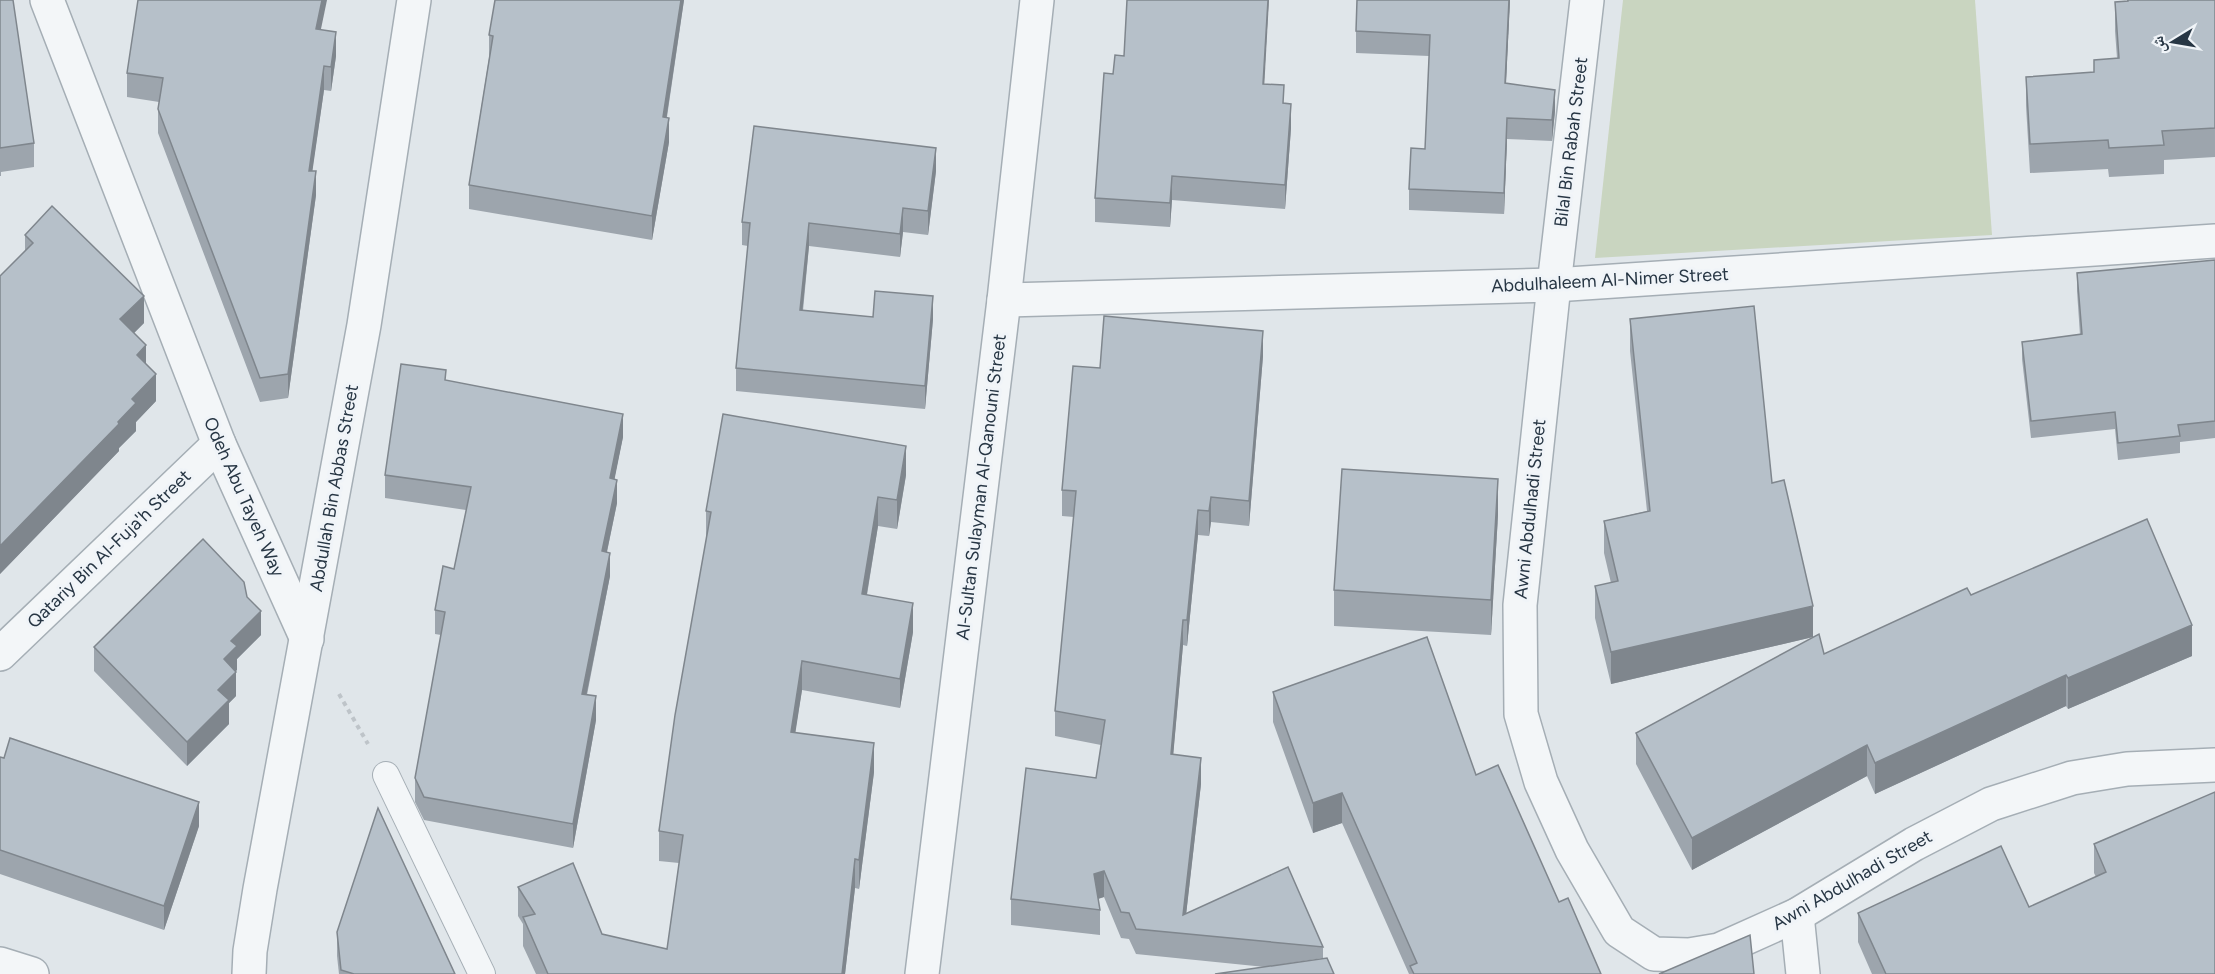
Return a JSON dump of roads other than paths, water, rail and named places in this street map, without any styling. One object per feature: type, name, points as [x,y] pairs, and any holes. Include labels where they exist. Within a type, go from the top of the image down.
[{"type":"street","name":"Odeh Abu Tayeh Way","points":[[47,0],[219,444],[307,639]]},
{"type":"street","name":"Abdullah Bin Abbas Street","points":[[249,974],[250,951],[260,889],[364,325],[414,0]]},
{"type":"street","name":"Al-Sultan Sulayman Al-Qanouni Street","points":[[922,974],[1004,300],[1037,0]]},
{"type":"street","name":"Bilal Bin Rabah Street","points":[[1554,285],[1587,0]]},
{"type":"street","name":"Abdulhaleem Al-Nimer Street","points":[[1004,300],[1554,285],[2215,241]]},
{"type":"street","name":"Awni Abdulhadi Street","points":[[1554,285],[1520,605],[1521,714],[1541,782],[1572,850],[1619,931],[1654,954],[1689,955],[1719,950],[1797,915],[1914,844],[1991,804],[2072,778],[2127,769],[2215,765]]},
{"type":"street","name":"Qatariy Bin Al-Fuja'h Street","points":[[0,654],[219,444]]},
{"type":"street","points":[[1797,915],[1803,974]]},
{"type":"street","points":[[0,964],[32,974]]},
{"type":"lane","points":[[386,775],[482,974]]}]
